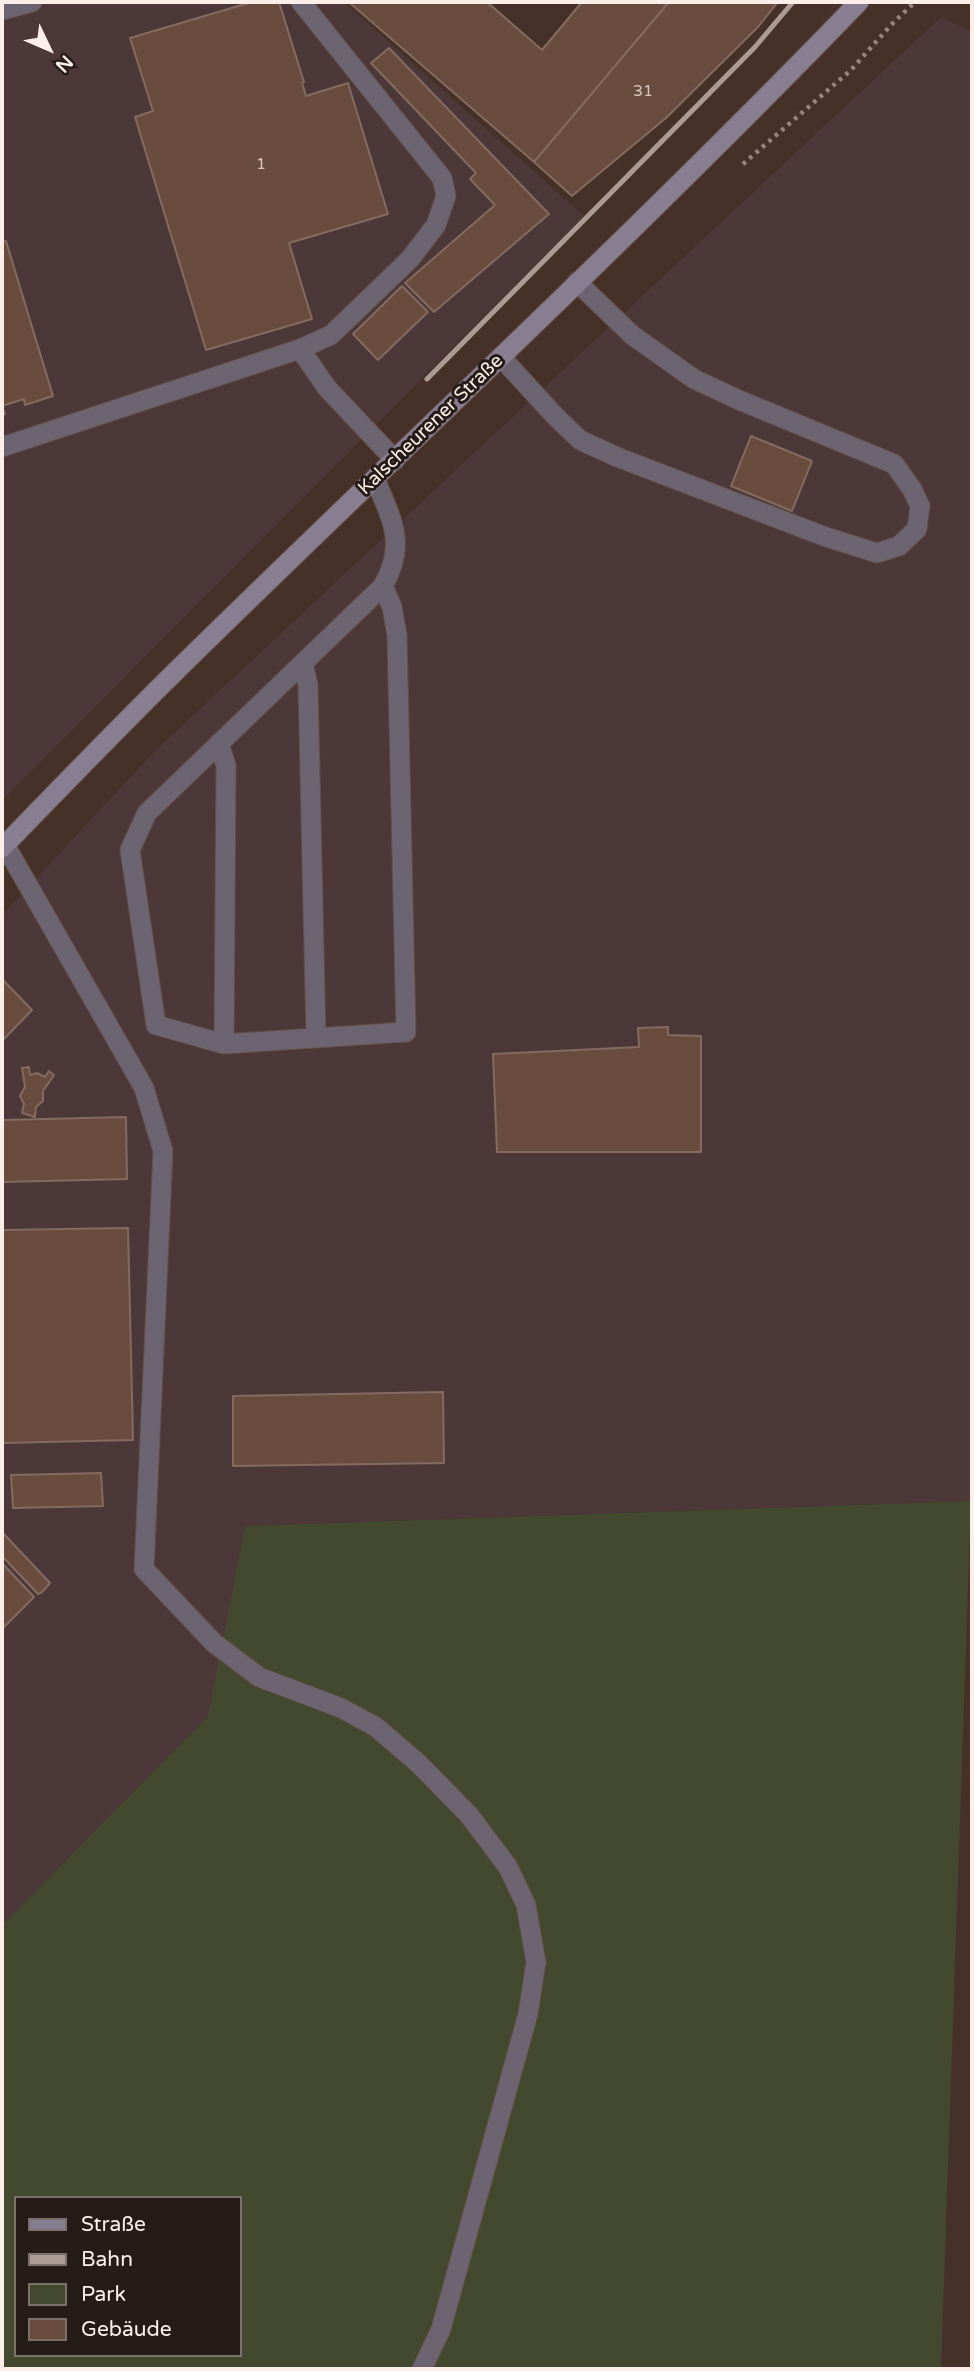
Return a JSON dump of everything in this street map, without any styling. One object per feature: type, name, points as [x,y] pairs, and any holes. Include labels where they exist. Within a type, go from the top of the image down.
[{"type":"main road","name":"Kalscheurener Straße","points":[[3,847],[174,672],[578,282],[859,2]]},
{"type":"lane","points":[[2,10],[32,2]]},
{"type":"lane","points":[[2,447],[300,349],[331,335],[410,259],[436,225],[446,197],[442,178],[301,2]]},
{"type":"lane","points":[[501,357],[580,440],[617,457],[826,537],[877,553],[899,546],[917,529],[920,506],[912,489],[894,464],[694,379],[632,335],[578,282]]},
{"type":"lane","points":[[300,349],[327,388],[395,460]]},
{"type":"lane","points":[[375,479],[390,515],[397,544],[394,568],[383,586],[147,813],[130,850],[156,1025],[224,1044],[406,1032],[397,635],[392,607],[383,586]]},
{"type":"lane","points":[[303,663],[308,685],[316,1038]]},
{"type":"lane","points":[[219,743],[226,766],[224,1044]]},
{"type":"lane","points":[[3,847],[144,1088],[163,1152],[145,1569],[214,1643],[259,1678],[341,1708],[376,1727],[419,1763],[469,1815],[509,1867],[526,1905],[536,1962],[528,2014],[441,2329],[422,2369]]},
{"type":"shaded area","points":[[2,2],[344,2],[584,216],[2,800]]},
{"type":"shaded area","points":[[941,17],[972,32],[971,1501],[245,1526],[209,1716],[2,1925],[2,915],[155,751]]},
{"type":"green space","points":[[971,1501],[941,2369],[2,2369],[2,1925],[208,1716],[245,1526]]},
{"type":"building","points":[[252,2],[279,2],[306,96],[348,83],[388,214],[289,243],[312,319],[206,350],[135,117],[153,111],[130,38]]},
{"type":"building","points":[[487,2],[542,50],[582,2],[669,2],[534,162],[351,4]]},
{"type":"building","points":[[669,2],[778,2],[758,27],[666,118],[572,196],[534,162]]},
{"type":"building","points":[[389,48],[549,214],[434,312],[405,283],[495,205],[470,179],[476,173],[371,63]]},
{"type":"building","points":[[6,241],[53,396],[25,405],[24,399],[2,406],[2,242]]},
{"type":"building","points":[[402,286],[428,312],[378,360],[353,334]]},
{"type":"building","points":[[751,436],[812,461],[792,511],[731,486]]},
{"type":"building","points":[[2,979],[32,1010],[2,1041]]},
{"type":"building","points":[[668,1027],[668,1035],[701,1036],[701,1152],[497,1152],[493,1054],[639,1047],[638,1028]]},
{"type":"building","points":[[29,1067],[30,1075],[37,1073],[45,1077],[49,1071],[54,1075],[43,1091],[43,1101],[36,1107],[35,1117],[22,1113],[24,1104],[20,1096],[25,1087],[22,1068]]},
{"type":"building","points":[[126,1117],[127,1179],[2,1182],[2,1120]]},
{"type":"building","points":[[128,1228],[133,1440],[2,1443],[2,1230]]},
{"type":"building","points":[[443,1392],[444,1463],[233,1466],[233,1396]]},
{"type":"building","points":[[101,1473],[103,1506],[13,1508],[11,1475]]},
{"type":"building","points":[[2,1532],[50,1583],[42,1592],[38,1594],[2,1556]]},
{"type":"building","points":[[2,1563],[34,1597],[2,1629]]},
{"type":"railway","points":[[427,379],[755,47],[793,2]]}]
